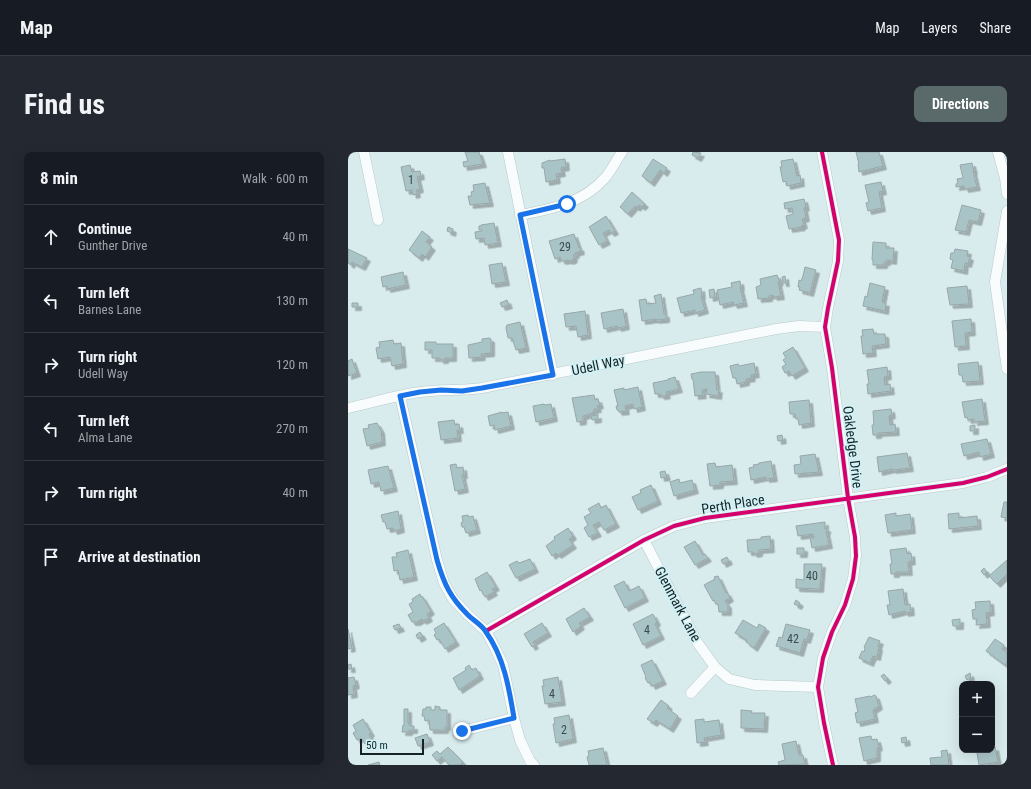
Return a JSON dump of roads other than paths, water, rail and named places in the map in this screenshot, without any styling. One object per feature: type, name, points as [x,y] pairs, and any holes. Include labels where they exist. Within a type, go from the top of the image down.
[{"type":"street","points":[[364,152],[378,220]]},
{"type":"street","points":[[508,152],[553,375]]},
{"type":"street","points":[[520,215],[567,204],[589,193],[605,178],[622,152]]},
{"type":"street","name":"Oakledge Drive","points":[[822,152],[839,240],[838,261],[825,327],[832,368],[848,498],[855,537],[856,556],[854,579],[823,658],[818,687],[833,765]]},
{"type":"street","points":[[998,152],[1005,178],[1007,194]]},
{"type":"street","points":[[1007,211],[995,282],[1003,310],[1007,369]]},
{"type":"street","name":"Udell Way","points":[[348,408],[420,392],[441,390],[462,391],[553,375],[776,328],[799,326],[825,327]]},
{"type":"street","points":[[400,396],[437,560],[444,583],[453,599],[486,631],[496,648],[503,665],[520,740],[530,761],[534,765]]},
{"type":"street","name":"Perth Place","points":[[486,631],[644,540],[674,526],[705,518],[963,483],[987,477],[1007,469]]},
{"type":"street","name":"Glenmark Lane","points":[[644,540],[697,642],[716,667],[729,679],[755,685],[818,687]]},
{"type":"street","points":[[691,693],[716,667]]},
{"type":"street","points":[[462,731],[514,718]]}]
